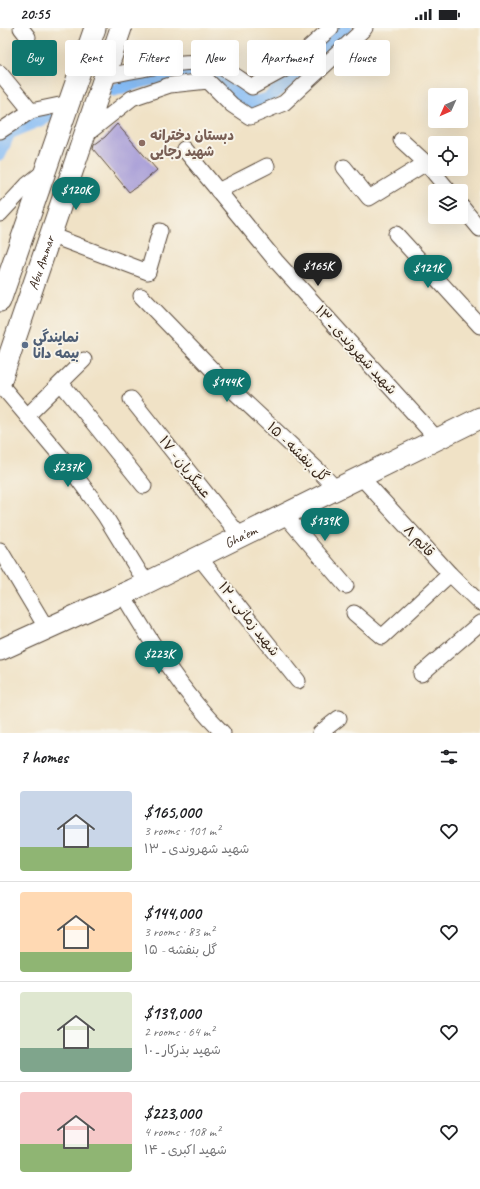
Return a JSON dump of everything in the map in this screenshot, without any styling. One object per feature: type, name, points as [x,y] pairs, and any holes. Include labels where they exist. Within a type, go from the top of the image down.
[{"type":"street","name":"Abu Ammar","points":[[0,301],[95,28]]},
{"type":"street","name":"Abu Ammar","points":[[116,43],[121,28]]},
{"type":"street","points":[[116,74],[169,65],[197,63],[217,65],[252,87],[285,68],[331,28]]},
{"type":"street","points":[[84,136],[132,98],[170,85],[208,81],[232,105],[250,117],[284,103],[365,28]]},
{"type":"street","points":[[0,73],[31,111]]},
{"type":"street","name":"Abu Ammar","points":[[0,384],[105,76]]},
{"type":"street","points":[[0,131],[31,111],[69,103]]},
{"type":"street","points":[[401,140],[426,163],[443,184]]},
{"type":"street","name":"شهید شهروندی ـ ۱۳","points":[[184,149],[276,261],[437,439]]},
{"type":"street","points":[[344,167],[370,198],[426,163]]},
{"type":"street","points":[[218,191],[267,166]]},
{"type":"street","points":[[0,214],[27,185],[46,170]]},
{"type":"street","points":[[468,214],[480,229]]},
{"type":"street","points":[[50,236],[148,272],[160,231]]},
{"type":"street","points":[[396,234],[480,326]]},
{"type":"street","name":"گل بنفشه - ۱۵","points":[[141,296],[228,386],[320,472],[336,489]]},
{"type":"street","points":[[27,416],[84,360]]},
{"type":"street","points":[[61,382],[144,486]]},
{"type":"street","points":[[0,384],[64,460],[105,516],[146,583]]},
{"type":"street","name":"عسگریان - ۱۷","points":[[131,398],[240,536]]},
{"type":"street","name":"Gha'em","points":[[2,650],[123,595],[480,418]]},
{"type":"street","name":"قائم ۸","points":[[361,477],[450,574],[480,603]]},
{"type":"street","points":[[284,514],[346,586]]},
{"type":"street","points":[[0,550],[47,629]]},
{"type":"street","name":"شهید زمانی ـ ۱۲","points":[[199,557],[298,681]]},
{"type":"street","points":[[354,614],[382,637],[450,574]]},
{"type":"street","points":[[123,595],[152,644],[209,719],[223,733]]},
{"type":"street","points":[[421,674],[480,623]]},
{"type":"street","points":[[320,733],[339,718]]},
{"type":"building","points":[[117,124],[157,170],[129,192],[93,149],[94,145],[105,137]]},
{"type":"waterway","points":[[114,90],[136,83],[198,69],[211,72],[222,84],[250,103],[268,99],[346,28]]},
{"type":"waterway","points":[[0,154],[9,133],[47,117]]},
{"type":"place","name":"دبستان دخترانه شهید رجایی","points":[[142,143]]},
{"type":"place","name":"نمایندگی بیمه دانا","points":[[25,345]]}]
